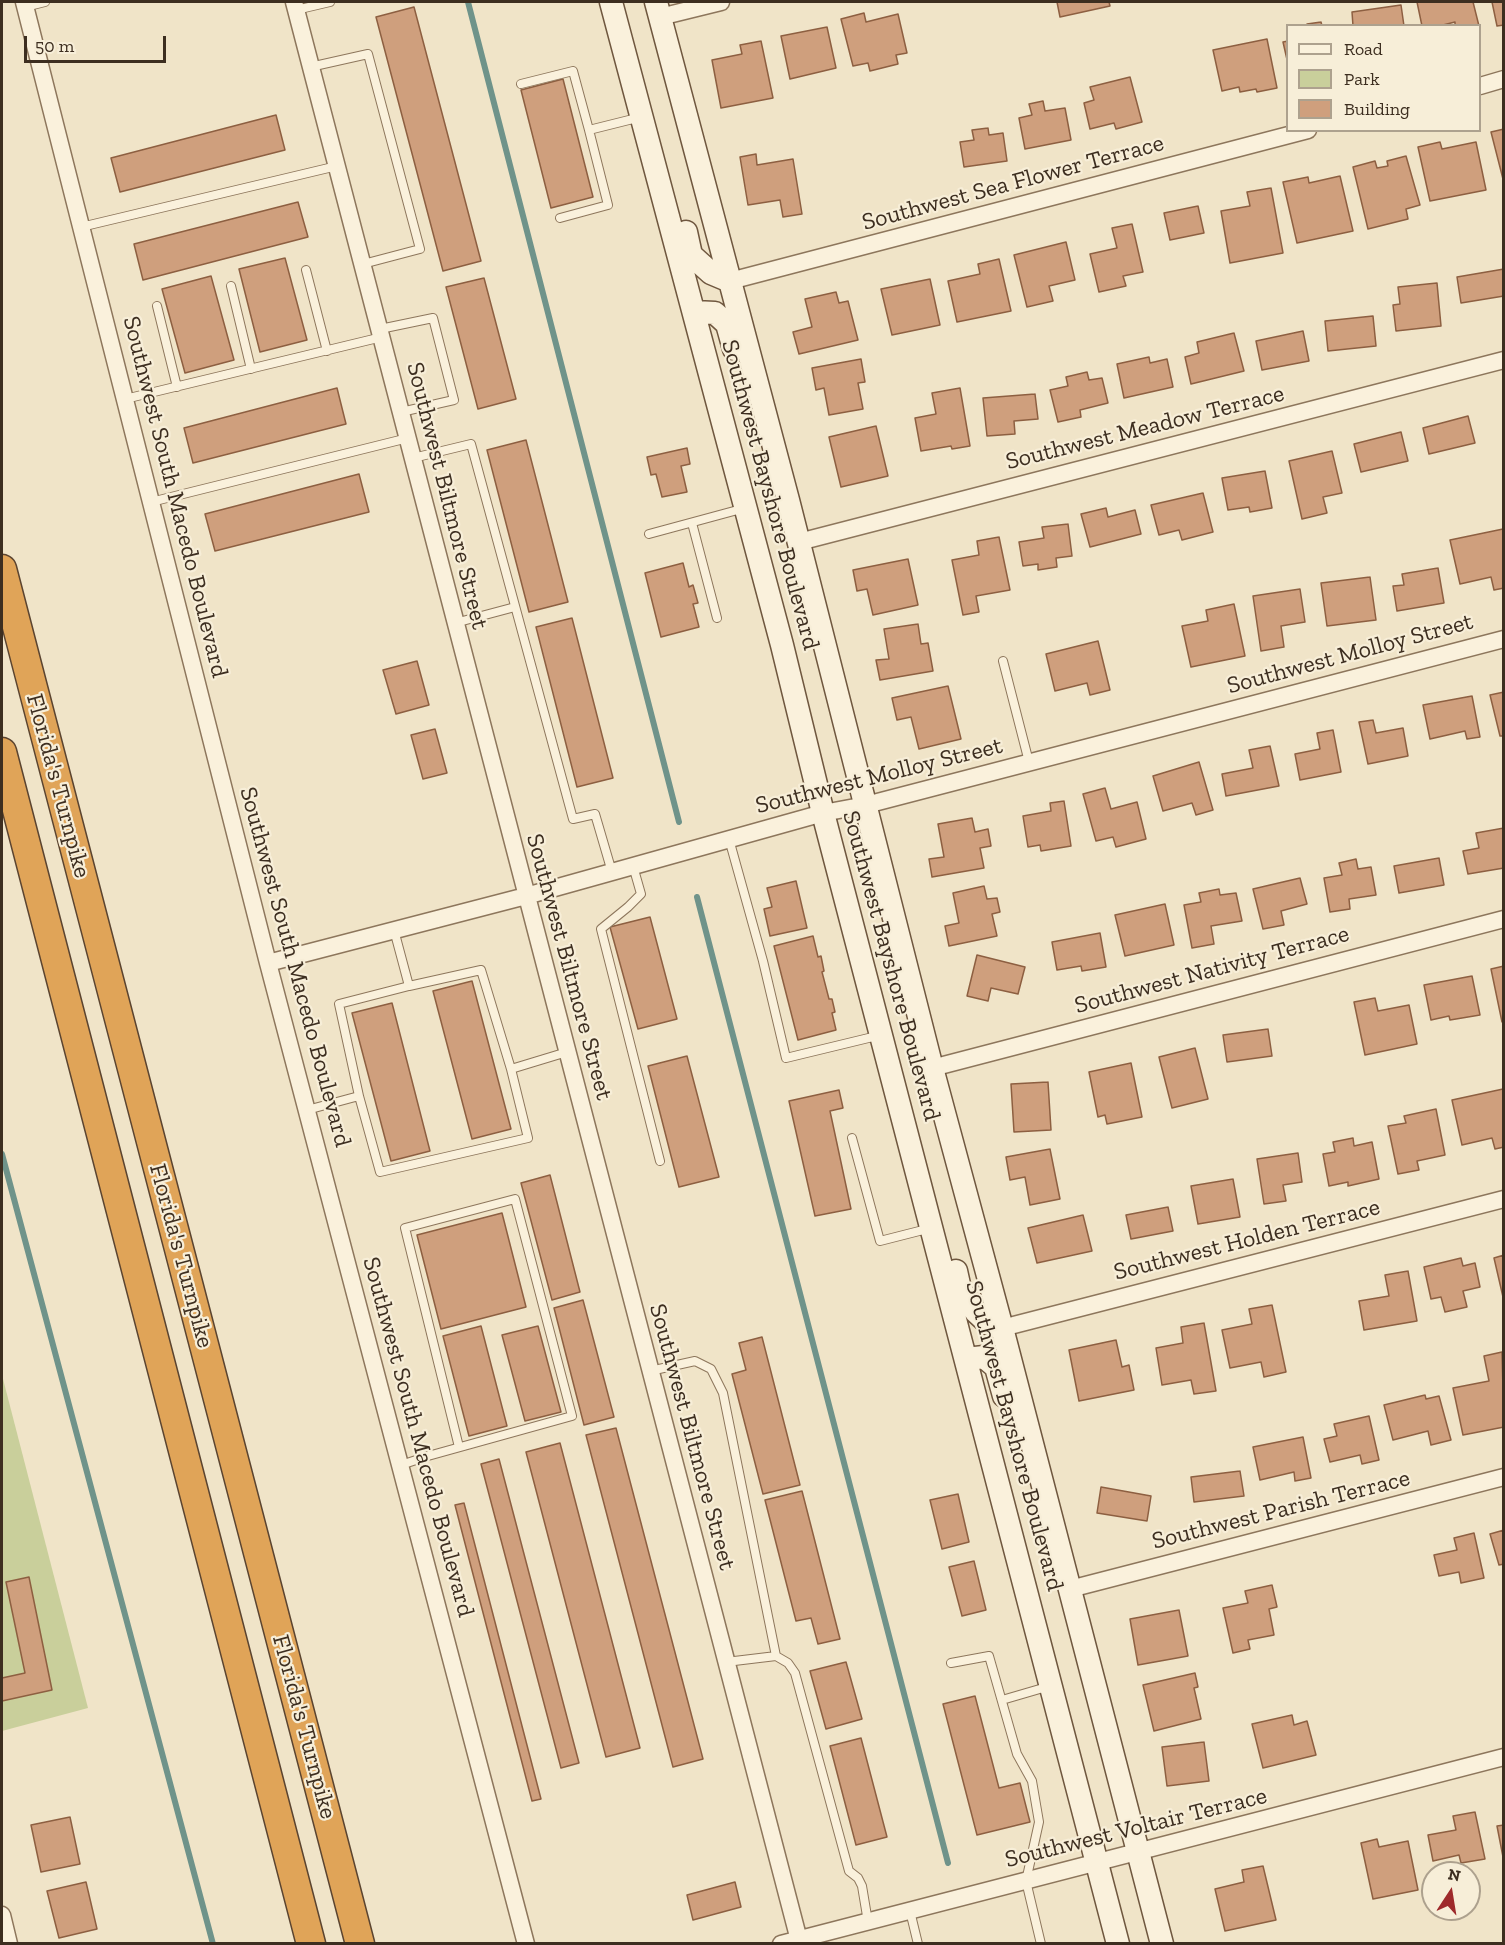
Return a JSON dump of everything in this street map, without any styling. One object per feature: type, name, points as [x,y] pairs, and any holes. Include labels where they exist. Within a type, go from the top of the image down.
[{"type":"highway","name":"Florida's Turnpike","points":[[2,569],[360,1944]]},
{"type":"highway","name":"Florida's Turnpike","points":[[2,752],[311,1944]]},
{"type":"main road","name":"Southwest Bayshore Boulevard","points":[[611,2],[746,508],[823,813],[1118,1944]]},
{"type":"main road","name":"Southwest Bayshore Boulevard","points":[[658,9],[799,542],[932,1068],[1162,1944]]},
{"type":"main road","points":[[640,109],[659,121],[691,255],[711,273],[730,281]]},
{"type":"main road","points":[[694,312],[715,313],[727,324],[765,475],[788,500]]},
{"type":"main road","points":[[906,1129],[925,1144],[960,1289],[976,1312],[989,1324],[1002,1328]]},
{"type":"main road","points":[[966,1359],[984,1357],[996,1367],[1038,1528],[1058,1542]]},
{"type":"street","points":[[658,9],[721,2]]},
{"type":"street","name":"Southwest South Macedo Boulevard","points":[[25,4],[268,963],[525,1944]]},
{"type":"street","name":"Southwest Biltmore Street","points":[[295,6],[799,1941]]},
{"type":"street","points":[[1481,85],[1503,79]]},
{"type":"street","name":"Southwest Sea Flower Terrace","points":[[730,281],[1300,132]]},
{"type":"street","name":"Southwest Meadow Terrace","points":[[799,542],[1503,360]]},
{"type":"street","name":"Southwest Molloy Street","points":[[268,963],[526,896],[823,813],[866,805],[1503,639]]},
{"type":"street","name":"Southwest Nativity Terrace","points":[[932,1068],[1503,920]]},
{"type":"street","name":"Southwest Holden Terrace","points":[[1002,1328],[1503,1199]]},
{"type":"street","name":"Southwest Parish Terrace","points":[[1070,1589],[1503,1477]]},
{"type":"street","name":"Southwest Voltair Terrace","points":[[781,1944],[1503,1757]]},
{"type":"street","points":[[2,1915],[9,1944]]},
{"type":"lane","points":[[25,4],[45,2]]},
{"type":"lane","points":[[295,6],[330,2]]},
{"type":"lane","points":[[310,67],[368,54],[420,249],[363,264]]},
{"type":"lane","points":[[521,84],[573,70],[608,206],[560,218]]},
{"type":"lane","points":[[589,130],[640,109]]},
{"type":"lane","points":[[81,227],[337,166]]},
{"type":"lane","points":[[306,270],[327,351]]},
{"type":"lane","points":[[231,286],[251,369]]},
{"type":"lane","points":[[157,306],[177,387]]},
{"type":"lane","points":[[125,399],[327,351],[434,318],[454,400],[401,411]]},
{"type":"lane","points":[[151,502],[408,438]]},
{"type":"lane","points":[[413,458],[471,444],[573,819],[596,814],[612,872]]},
{"type":"lane","points":[[649,534],[746,508]]},
{"type":"lane","points":[[692,523],[717,618]]},
{"type":"lane","points":[[455,623],[515,607]]},
{"type":"lane","points":[[1003,661],[1029,762]]},
{"type":"lane","points":[[729,839],[763,961],[786,1058],[881,1035]]},
{"type":"lane","points":[[633,866],[641,894],[601,928],[660,1161]]},
{"type":"lane","points":[[394,930],[409,986]]},
{"type":"lane","points":[[481,970],[511,1069],[528,1138],[380,1172],[359,1096],[339,1004],[409,986],[481,970]]},
{"type":"lane","points":[[511,1069],[567,1052]]},
{"type":"lane","points":[[307,1110],[359,1096]]},
{"type":"lane","points":[[852,1138],[880,1241],[932,1228]]},
{"type":"lane","points":[[401,1465],[572,1416],[515,1199],[405,1228],[459,1447]]},
{"type":"lane","points":[[650,1371],[695,1361],[711,1369],[723,1393],[776,1656]]},
{"type":"lane","points":[[726,1662],[776,1656],[788,1663],[795,1673],[849,1871],[858,1878],[862,1886],[868,1922]]},
{"type":"lane","points":[[951,1663],[989,1656],[1017,1754],[1032,1781],[1039,1822],[1026,1881],[1041,1944]]},
{"type":"lane","points":[[1002,1700],[1051,1686]]},
{"type":"lane","points":[[910,1911],[918,1944]]},
{"type":"green space","points":[[2,1375],[88,1708],[2,1731]]},
{"type":"building","points":[[1057,2],[1109,2],[1110,6],[1060,17]]},
{"type":"building","points":[[1417,2],[1473,2],[1478,24],[1455,24],[1455,22],[1422,24]]},
{"type":"building","points":[[1492,2],[1504,2],[1504,25],[1497,26]]},
{"type":"building","points":[[1401,5],[1404,24],[1353,24],[1352,12]]},
{"type":"building","points":[[414,7],[481,261],[443,271],[376,17]]},
{"type":"building","points":[[864,13],[866,22],[898,14],[907,53],[896,55],[898,64],[870,71],[868,63],[853,66],[841,19]]},
{"type":"building","points":[[827,27],[836,68],[790,79],[781,36]]},
{"type":"building","points":[[1267,39],[1277,88],[1257,92],[1256,89],[1240,92],[1239,87],[1222,91],[1213,50]]},
{"type":"building","points":[[761,41],[773,98],[721,108],[712,60],[742,54],[740,45]]},
{"type":"building","points":[[1130,77],[1142,122],[1116,129],[1114,123],[1090,129],[1084,103],[1094,100],[1090,87]]},
{"type":"building","points":[[563,79],[593,197],[551,208],[521,90]]},
{"type":"building","points":[[1043,101],[1045,111],[1065,108],[1071,140],[1025,149],[1019,118],[1032,115],[1029,104]]},
{"type":"building","points":[[276,115],[285,150],[120,192],[111,158]]},
{"type":"building","points":[[988,128],[989,135],[1003,133],[1007,161],[964,167],[960,142],[974,140],[972,130]]},
{"type":"building","points":[[1504,129],[1504,183],[1491,132]]},
{"type":"building","points":[[1440,142],[1442,149],[1476,142],[1486,190],[1430,201],[1418,147]]},
{"type":"building","points":[[756,154],[757,165],[793,159],[802,214],[783,217],[780,200],[748,205],[740,157]]},
{"type":"building","points":[[1406,156],[1420,205],[1406,209],[1408,219],[1368,229],[1353,167],[1375,161],[1377,168],[1388,166],[1387,161]]},
{"type":"building","points":[[1340,176],[1353,231],[1297,243],[1283,182],[1308,177],[1309,183]]},
{"type":"building","points":[[1271,188],[1283,253],[1230,263],[1221,211],[1250,206],[1247,192]]},
{"type":"building","points":[[298,202],[308,237],[143,280],[134,244]]},
{"type":"building","points":[[1198,206],[1204,233],[1170,240],[1164,213]]},
{"type":"building","points":[[1132,224],[1143,272],[1123,276],[1126,286],[1099,292],[1090,254],[1117,248],[1112,228]]},
{"type":"building","points":[[1066,242],[1075,280],[1049,286],[1053,301],[1027,307],[1014,255]]},
{"type":"building","points":[[285,258],[307,340],[260,352],[239,269]]},
{"type":"building","points":[[999,259],[1011,311],[957,322],[948,281],[980,274],[978,264]]},
{"type":"building","points":[[1504,269],[1504,296],[1461,303],[1457,277]]},
{"type":"building","points":[[211,276],[234,360],[185,373],[162,289]]},
{"type":"building","points":[[484,278],[516,399],[478,409],[446,287]]},
{"type":"building","points":[[930,279],[940,325],[892,335],[881,289]]},
{"type":"building","points":[[1437,283],[1441,326],[1396,331],[1393,305],[1400,304],[1398,287]]},
{"type":"building","points":[[836,292],[839,303],[848,301],[858,340],[799,354],[793,332],[812,327],[805,299]]},
{"type":"building","points":[[1373,316],[1376,346],[1328,351],[1325,321]]},
{"type":"building","points":[[1303,331],[1309,361],[1262,370],[1256,341]]},
{"type":"building","points":[[1234,333],[1244,371],[1191,384],[1185,357],[1199,353],[1197,342]]},
{"type":"building","points":[[1149,357],[1150,363],[1167,359],[1173,387],[1124,398],[1117,364]]},
{"type":"building","points":[[861,359],[865,382],[858,383],[863,409],[829,415],[824,388],[816,390],[812,368]]},
{"type":"building","points":[[1087,372],[1089,380],[1102,378],[1108,403],[1080,410],[1081,417],[1058,422],[1050,390],[1068,386],[1066,377]]},
{"type":"building","points":[[337,388],[346,424],[193,463],[184,428]]},
{"type":"building","points":[[960,388],[970,446],[952,449],[951,446],[921,451],[915,418],[936,414],[932,393]]},
{"type":"building","points":[[1035,394],[1038,419],[1014,421],[1015,434],[987,436],[983,398]]},
{"type":"building","points":[[1468,416],[1475,443],[1429,454],[1423,428]]},
{"type":"building","points":[[876,426],[888,476],[841,487],[829,437]]},
{"type":"building","points":[[1401,432],[1408,461],[1361,472],[1354,444]]},
{"type":"building","points":[[526,440],[568,602],[529,612],[487,450]]},
{"type":"building","points":[[687,448],[690,464],[681,466],[687,492],[662,497],[656,474],[651,475],[647,457]]},
{"type":"building","points":[[1332,451],[1342,493],[1323,497],[1327,513],[1302,519],[1289,461]]},
{"type":"building","points":[[1265,471],[1272,508],[1250,512],[1249,507],[1228,510],[1222,478]]},
{"type":"building","points":[[359,474],[369,512],[215,551],[205,514]]},
{"type":"building","points":[[1203,493],[1213,532],[1182,540],[1179,530],[1159,535],[1151,505]]},
{"type":"building","points":[[1106,508],[1108,517],[1135,510],[1141,534],[1090,547],[1081,514]]},
{"type":"building","points":[[1068,524],[1072,556],[1056,558],[1057,567],[1038,570],[1038,564],[1023,566],[1019,542],[1044,538],[1042,527]]},
{"type":"building","points":[[1503,529],[1504,588],[1494,590],[1491,577],[1460,584],[1450,540]]},
{"type":"building","points":[[999,537],[1010,590],[976,596],[979,612],[963,615],[952,560],[979,555],[977,541]]},
{"type":"building","points":[[908,559],[918,605],[873,615],[867,589],[857,591],[853,570]]},
{"type":"building","points":[[683,563],[689,587],[693,585],[698,603],[693,604],[699,627],[661,637],[645,573]]},
{"type":"building","points":[[1438,568],[1444,603],[1397,611],[1393,586],[1404,585],[1402,574]]},
{"type":"building","points":[[1370,577],[1376,620],[1327,626],[1321,583]]},
{"type":"building","points":[[1300,589],[1305,622],[1281,626],[1284,647],[1261,651],[1253,596]]},
{"type":"building","points":[[1234,604],[1245,656],[1191,667],[1182,626],[1208,621],[1206,610]]},
{"type":"building","points":[[572,618],[613,778],[577,787],[536,627]]},
{"type":"building","points":[[918,624],[921,644],[928,643],[933,671],[880,680],[876,660],[889,659],[884,629]]},
{"type":"building","points":[[1098,641],[1110,690],[1090,695],[1087,683],[1055,691],[1046,654]]},
{"type":"building","points":[[417,661],[429,705],[396,714],[383,670]]},
{"type":"building","points":[[948,686],[961,739],[919,749],[911,717],[897,720],[892,698]]},
{"type":"building","points":[[1504,692],[1504,736],[1500,736],[1490,695]]},
{"type":"building","points":[[1472,696],[1480,737],[1467,739],[1465,731],[1430,739],[1423,705]]},
{"type":"building","points":[[1373,720],[1376,733],[1403,728],[1408,756],[1368,764],[1359,722]]},
{"type":"building","points":[[435,729],[447,773],[423,779],[411,735]]},
{"type":"building","points":[[1333,730],[1341,772],[1300,780],[1295,754],[1320,749],[1317,733]]},
{"type":"building","points":[[1270,746],[1279,786],[1226,796],[1222,774],[1253,768],[1249,750]]},
{"type":"building","points":[[1199,762],[1213,810],[1196,815],[1192,803],[1163,811],[1153,776]]},
{"type":"building","points":[[1105,788],[1111,809],[1137,802],[1146,839],[1116,847],[1113,837],[1096,841],[1083,794]]},
{"type":"building","points":[[1064,801],[1071,846],[1041,851],[1040,845],[1028,847],[1023,816],[1051,811],[1050,803]]},
{"type":"building","points":[[972,818],[975,832],[988,829],[991,846],[980,848],[984,868],[932,877],[929,859],[944,857],[938,824]]},
{"type":"building","points":[[1504,828],[1504,868],[1468,874],[1463,851],[1479,848],[1476,833]]},
{"type":"building","points":[[1439,858],[1444,885],[1399,893],[1394,866]]},
{"type":"building","points":[[1356,859],[1358,869],[1371,867],[1376,895],[1349,899],[1350,909],[1330,912],[1324,878],[1342,875],[1339,863]]},
{"type":"building","points":[[1300,878],[1307,904],[1281,911],[1284,925],[1263,929],[1253,889]]},
{"type":"building","points":[[796,881],[807,928],[770,936],[764,909],[772,907],[767,888]]},
{"type":"building","points":[[984,886],[987,899],[997,898],[1000,912],[992,914],[997,936],[949,946],[945,926],[959,923],[953,893]]},
{"type":"building","points":[[1219,889],[1220,895],[1236,893],[1242,921],[1211,926],[1214,944],[1192,948],[1184,905],[1201,902],[1199,893]]},
{"type":"building","points":[[1165,904],[1174,945],[1125,956],[1115,915]]},
{"type":"building","points":[[650,917],[677,1019],[638,1029],[610,927]]},
{"type":"building","points":[[1100,933],[1106,967],[1082,971],[1081,966],[1057,970],[1052,942]]},
{"type":"building","points":[[813,936],[818,957],[821,956],[824,971],[822,972],[829,999],[832,999],[836,1030],[798,1040],[774,946]]},
{"type":"building","points":[[977,955],[1025,967],[1018,994],[991,988],[988,1001],[967,996]]},
{"type":"building","points":[[1504,966],[1504,1021],[1502,1022],[1491,969]]},
{"type":"building","points":[[1472,976],[1480,1015],[1450,1020],[1449,1016],[1431,1020],[1424,985]]},
{"type":"building","points":[[472,981],[511,1129],[472,1139],[433,991]]},
{"type":"building","points":[[1375,998],[1378,1011],[1409,1005],[1417,1044],[1365,1055],[1354,1002]]},
{"type":"building","points":[[392,1003],[430,1151],[391,1161],[352,1013]]},
{"type":"building","points":[[1268,1029],[1272,1056],[1227,1062],[1223,1035]]},
{"type":"building","points":[[1195,1048],[1208,1099],[1172,1108],[1159,1057]]},
{"type":"building","points":[[687,1056],[719,1177],[679,1187],[648,1066]]},
{"type":"building","points":[[1131,1063],[1142,1117],[1107,1124],[1105,1115],[1098,1117],[1089,1072]]},
{"type":"building","points":[[1048,1082],[1051,1130],[1014,1132],[1011,1084]]},
{"type":"building","points":[[1503,1089],[1504,1147],[1495,1149],[1492,1138],[1462,1145],[1452,1100]]},
{"type":"building","points":[[839,1090],[843,1108],[830,1111],[851,1209],[815,1216],[789,1101]]},
{"type":"building","points":[[1436,1109],[1445,1155],[1417,1161],[1419,1170],[1398,1174],[1388,1126],[1406,1123],[1404,1116]]},
{"type":"building","points":[[1353,1138],[1354,1146],[1372,1142],[1379,1179],[1348,1186],[1348,1182],[1329,1186],[1323,1154],[1335,1152],[1333,1142]]},
{"type":"building","points":[[1050,1149],[1060,1199],[1030,1205],[1025,1177],[1010,1180],[1006,1157]]},
{"type":"building","points":[[1298,1153],[1302,1182],[1283,1185],[1286,1201],[1264,1204],[1257,1159]]},
{"type":"building","points":[[550,1175],[580,1292],[552,1300],[521,1183]]},
{"type":"building","points":[[1233,1179],[1240,1217],[1198,1224],[1191,1186]]},
{"type":"building","points":[[1168,1207],[1173,1231],[1131,1239],[1126,1215]]},
{"type":"building","points":[[502,1213],[526,1307],[441,1329],[417,1235]]},
{"type":"building","points":[[1083,1215],[1092,1251],[1037,1263],[1028,1228]]},
{"type":"building","points":[[1504,1255],[1504,1297],[1503,1297],[1494,1258]]},
{"type":"building","points":[[1461,1258],[1463,1266],[1475,1263],[1480,1287],[1463,1291],[1467,1307],[1445,1312],[1441,1297],[1431,1299],[1424,1267]]},
{"type":"building","points":[[1408,1271],[1417,1321],[1364,1330],[1359,1301],[1389,1296],[1385,1275]]},
{"type":"building","points":[[583,1300],[614,1417],[584,1425],[554,1308]]},
{"type":"building","points":[[1272,1305],[1286,1372],[1264,1377],[1261,1362],[1230,1368],[1222,1330],[1252,1324],[1249,1309]]},
{"type":"building","points":[[1204,1323],[1216,1391],[1194,1394],[1191,1380],[1162,1385],[1156,1348],[1183,1343],[1181,1327]]},
{"type":"building","points":[[481,1326],[507,1426],[469,1436],[443,1336]]},
{"type":"building","points":[[538,1326],[561,1412],[525,1421],[502,1335]]},
{"type":"building","points":[[762,1337],[800,1485],[763,1494],[732,1374],[746,1370],[739,1343]]},
{"type":"building","points":[[1116,1340],[1122,1367],[1129,1365],[1134,1390],[1079,1401],[1069,1350]]},
{"type":"building","points":[[1502,1352],[1504,1427],[1463,1435],[1453,1388],[1489,1381],[1484,1356]]},
{"type":"building","points":[[1425,1395],[1426,1399],[1439,1396],[1451,1440],[1431,1445],[1428,1431],[1393,1440],[1384,1405]]},
{"type":"building","points":[[1369,1416],[1379,1460],[1362,1464],[1360,1455],[1330,1462],[1324,1439],[1337,1436],[1334,1424]]},
{"type":"building","points":[[616,1428],[703,1759],[673,1767],[586,1435]]},
{"type":"building","points":[[1303,1437],[1311,1478],[1295,1481],[1294,1472],[1260,1480],[1253,1447]]},
{"type":"building","points":[[560,1443],[640,1748],[606,1757],[526,1452]]},
{"type":"building","points":[[499,1459],[579,1763],[561,1768],[481,1464]]},
{"type":"building","points":[[1240,1471],[1244,1496],[1194,1502],[1191,1477]]},
{"type":"building","points":[[1101,1487],[1151,1496],[1147,1521],[1097,1513]]},
{"type":"building","points":[[802,1491],[840,1639],[818,1644],[811,1618],[796,1621],[765,1500]]},
{"type":"building","points":[[958,1494],[969,1542],[942,1549],[930,1500]]},
{"type":"building","points":[[464,1503],[541,1799],[532,1801],[455,1505]]},
{"type":"building","points":[[1504,1530],[1504,1564],[1499,1565],[1490,1534]]},
{"type":"building","points":[[1474,1533],[1484,1578],[1461,1583],[1459,1572],[1439,1576],[1434,1555],[1457,1550],[1454,1538]]},
{"type":"building","points":[[974,1561],[986,1610],[962,1616],[949,1567]]},
{"type":"building","points":[[29,1577],[52,1690],[2,1701],[2,1678],[25,1673],[6,1582]]},
{"type":"building","points":[[1272,1585],[1277,1607],[1269,1609],[1274,1635],[1248,1640],[1250,1649],[1233,1653],[1223,1608],[1248,1603],[1245,1591]]},
{"type":"building","points":[[1179,1610],[1188,1656],[1138,1665],[1130,1619]]},
{"type":"building","points":[[846,1662],[862,1719],[826,1729],[810,1671]]},
{"type":"building","points":[[1195,1673],[1198,1687],[1194,1688],[1201,1719],[1154,1731],[1143,1685]]},
{"type":"building","points":[[975,1696],[999,1788],[1020,1783],[1030,1822],[977,1835],[943,1704]]},
{"type":"building","points":[[1292,1715],[1294,1725],[1307,1721],[1316,1755],[1263,1768],[1252,1724]]},
{"type":"building","points":[[861,1738],[887,1837],[856,1845],[830,1746]]},
{"type":"building","points":[[1204,1742],[1209,1781],[1167,1786],[1162,1747]]},
{"type":"building","points":[[1475,1812],[1485,1859],[1460,1861],[1459,1855],[1433,1861],[1428,1835],[1456,1830],[1453,1816]]},
{"type":"building","points":[[70,1817],[80,1864],[41,1872],[31,1825]]},
{"type":"building","points":[[1504,1825],[1504,1857],[1503,1857],[1497,1826]]},
{"type":"building","points":[[1377,1839],[1379,1847],[1408,1841],[1418,1890],[1373,1899],[1361,1843]]},
{"type":"building","points":[[1263,1866],[1276,1920],[1225,1931],[1215,1889],[1244,1882],[1242,1870]]},
{"type":"building","points":[[86,1882],[97,1929],[59,1938],[47,1891]]},
{"type":"building","points":[[735,1882],[741,1907],[693,1920],[687,1895]]},
{"type":"waterway","points":[[468,2],[679,822]]},
{"type":"waterway","points":[[697,897],[948,1863]]},
{"type":"waterway","points":[[2,1154],[213,1944]]}]
